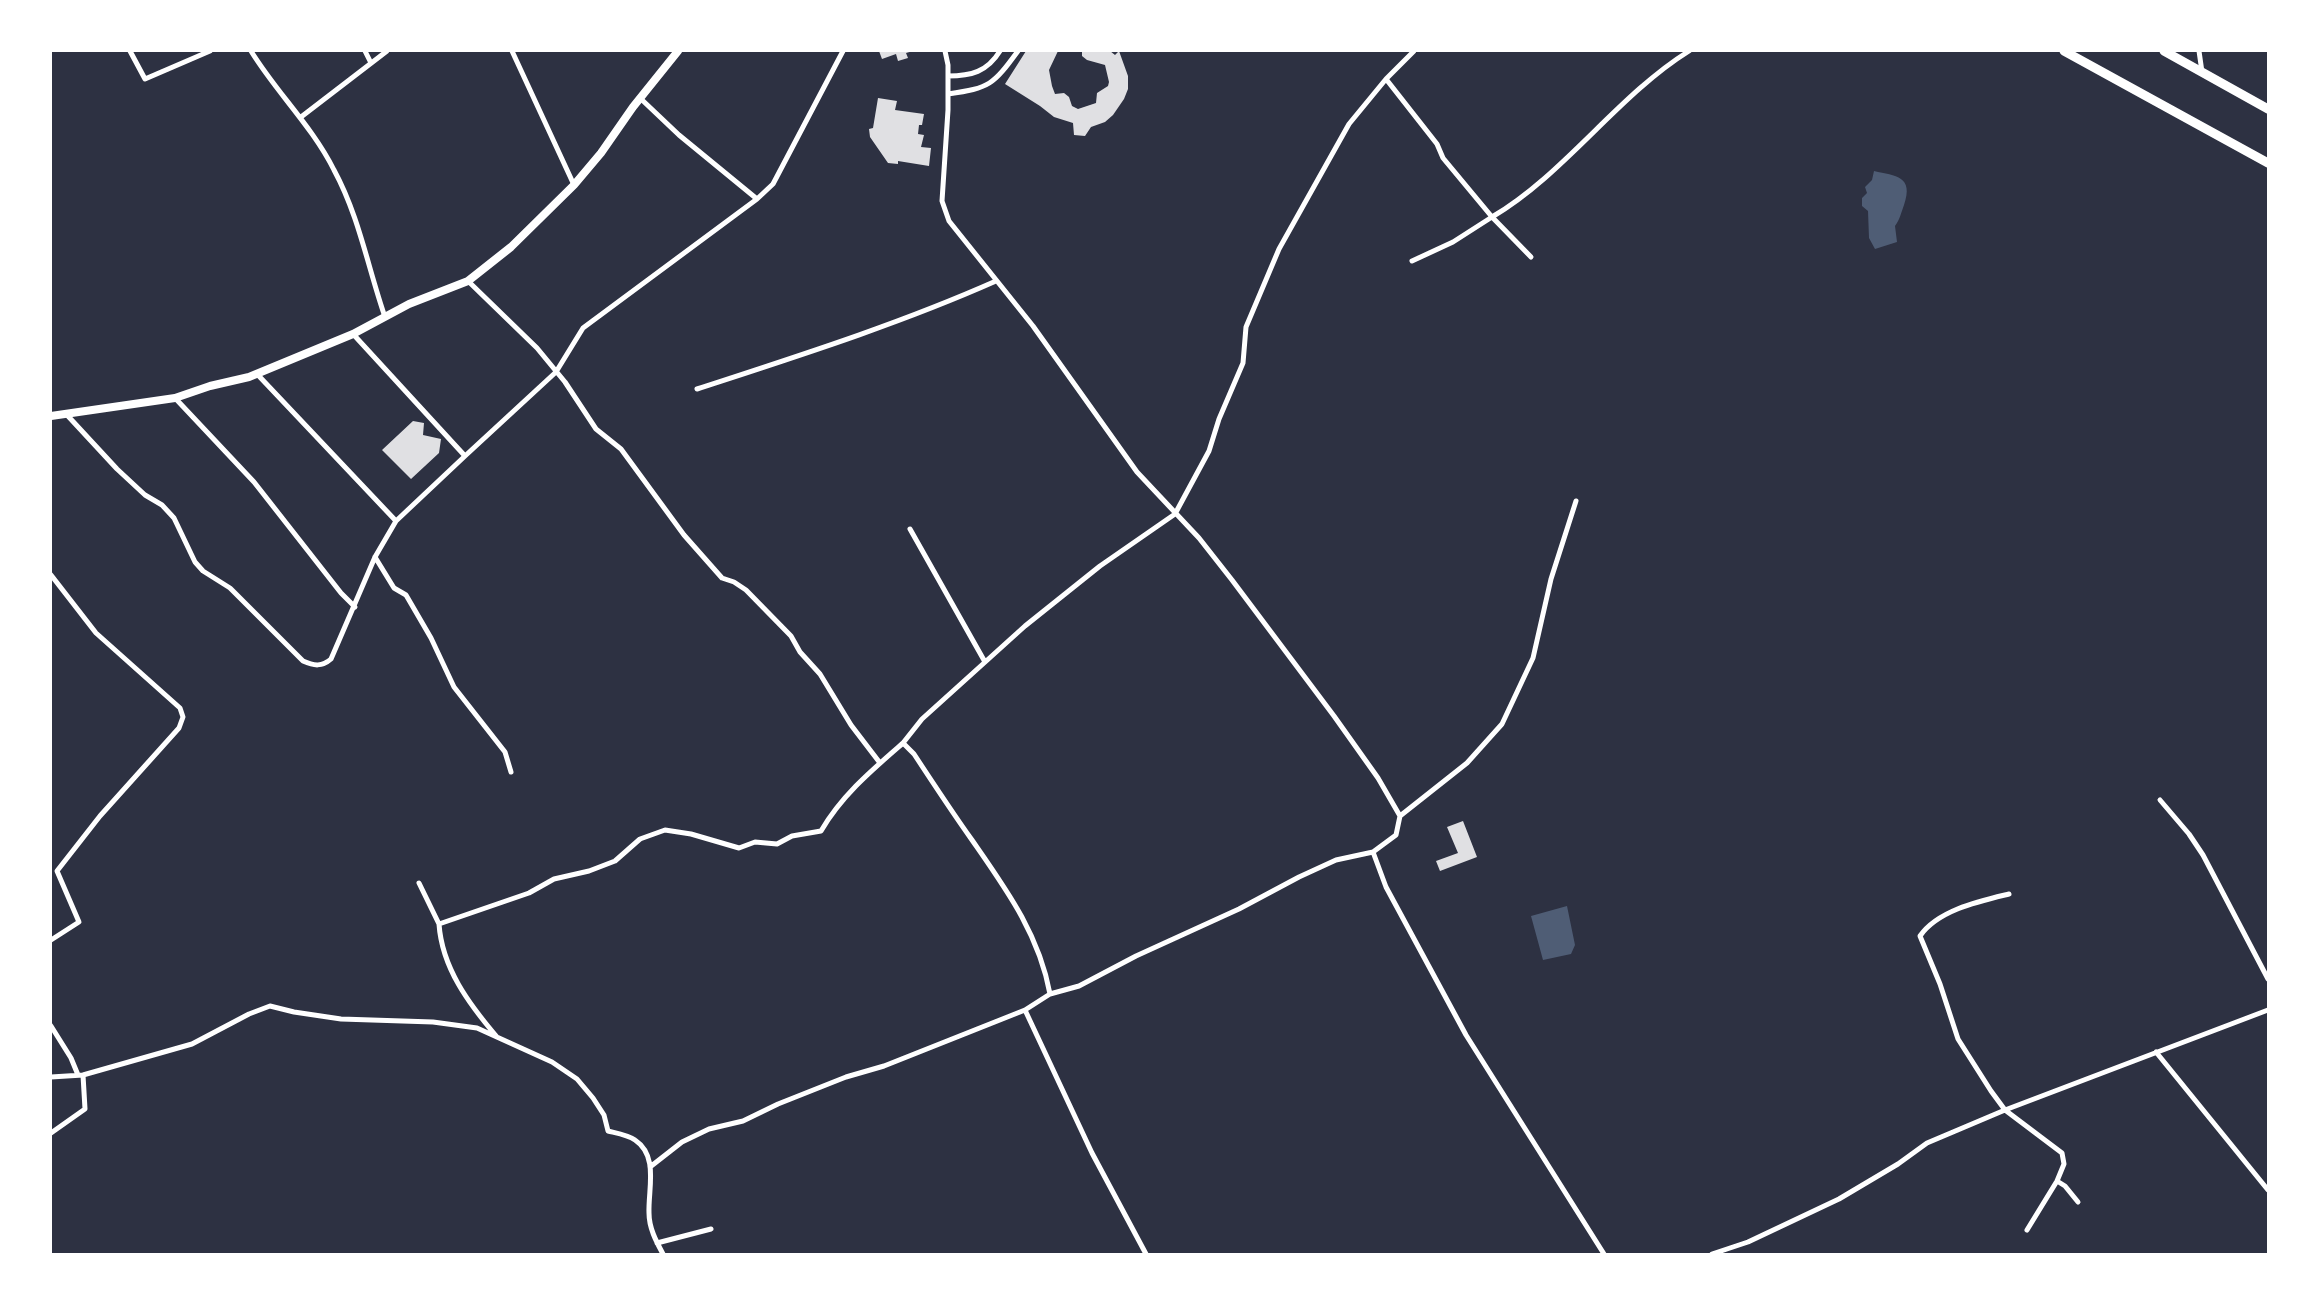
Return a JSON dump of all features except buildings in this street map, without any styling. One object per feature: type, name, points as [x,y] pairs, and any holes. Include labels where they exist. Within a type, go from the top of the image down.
[{"type":"highway","points":[[2064,51],[2268,163]]},
{"type":"highway","points":[[2164,51],[2268,109]]},
{"type":"main road","points":[[51,416],[175,398],[257,374],[353,334],[445,288],[468,281],[512,247],[574,185],[678,51]]},
{"type":"street","points":[[130,51],[145,79],[210,51]]},
{"type":"street","points":[[251,51],[301,117],[333,167],[352,205],[385,317]]},
{"type":"street","points":[[365,51],[372,63]]},
{"type":"street","points":[[301,117],[387,51]]},
{"type":"street","points":[[512,51],[574,185]]},
{"type":"street","points":[[67,415],[117,469],[174,518],[195,562],[203,571],[230,588],[303,661],[326,664],[331,659],[355,607],[375,557],[396,521],[556,372],[583,328],[757,199],[773,184],[843,51]]},
{"type":"street","points":[[945,51],[948,94],[942,201],[949,221],[1033,326],[1137,472],[1199,538],[1232,580],[1378,778],[1400,817]]},
{"type":"street","points":[[948,76],[968,76],[980,72],[1000,51]]},
{"type":"street","points":[[948,94],[986,86],[996,80],[1018,51]]},
{"type":"street","points":[[439,924],[529,893],[554,879],[589,871],[615,861],[640,839],[666,830],[691,834],[738,848],[755,842],[777,844],[792,836],[821,831],[851,790],[903,743],[922,719],[985,662],[1100,566],[1175,514],[1209,451],[1242,363],[1246,327],[1279,249],[1349,124],[1386,79],[1414,51]]},
{"type":"street","points":[[1412,261],[1453,242],[1510,206],[1662,68],[1689,51]]},
{"type":"street","points":[[2199,51],[2202,72]]},
{"type":"street","points":[[1386,79],[1437,144],[1443,158],[1492,217],[1531,257]]},
{"type":"street","points":[[640,98],[679,135],[757,199]]},
{"type":"street","points":[[468,281],[537,348],[596,429],[621,449],[684,535],[722,578],[746,590],[791,636],[880,763]]},
{"type":"street","points":[[697,388],[852,338],[996,281]]},
{"type":"street","points":[[353,334],[465,456]]},
{"type":"street","points":[[257,374],[396,521]]},
{"type":"street","points":[[175,398],[254,482],[355,607]]},
{"type":"street","points":[[650,1167],[682,1142],[709,1129],[743,1121],[846,1077],[884,1066],[1025,1010],[1050,994],[1079,986],[1336,860],[1373,852],[1396,835],[1400,817],[1467,763],[1502,723],[1532,658],[1551,579],[1576,501]]},
{"type":"street","points":[[910,529],[985,662]]},
{"type":"street","points":[[375,557],[394,588],[406,595],[431,638],[454,687],[505,752],[510,772]]},
{"type":"street","points":[[51,575],[96,633],[180,708],[183,718],[179,728],[100,816],[57,871],[79,922],[51,940]]},
{"type":"street","points":[[903,743],[914,754],[1005,887],[1034,939],[1045,967],[1050,994]]},
{"type":"street","points":[[2160,800],[2203,855],[2268,979]]},
{"type":"street","points":[[1373,852],[1386,887],[1466,1035],[1604,1254]]},
{"type":"street","points":[[419,883],[439,924],[440,942],[457,985],[497,1037]]},
{"type":"street","points":[[2009,894],[1955,910],[1928,927],[1920,936],[1958,1038],[2005,1110],[2062,1153],[2064,1164],[2057,1181],[2027,1230]]},
{"type":"street","points":[[51,1077],[81,1075],[192,1044],[270,1006],[341,1019],[433,1022],[477,1028],[552,1062],[577,1079],[604,1115],[608,1131],[635,1140],[646,1153],[652,1186],[649,1213],[652,1231],[663,1254]]},
{"type":"street","points":[[1025,1010],[1092,1153],[1146,1254]]},
{"type":"street","points":[[1712,1254],[1748,1242],[1839,1199],[1898,1164],[1927,1143],[2005,1110],[2268,1010]]},
{"type":"street","points":[[51,1026],[81,1075],[85,1109],[51,1133]]},
{"type":"street","points":[[2156,1052],[2268,1190]]},
{"type":"street","points":[[2057,1181],[2065,1186],[2078,1202]]},
{"type":"street","points":[[657,1243],[711,1228]]},
{"type":"water","points":[[1874,171],[1896,176],[1907,188],[1904,205],[1895,226],[1897,242],[1875,249],[1869,238],[1868,211],[1862,206],[1862,198],[1867,193],[1865,187],[1872,180]]},
{"type":"water","points":[[1567,906],[1575,945],[1571,954],[1543,960],[1531,916]]}]
